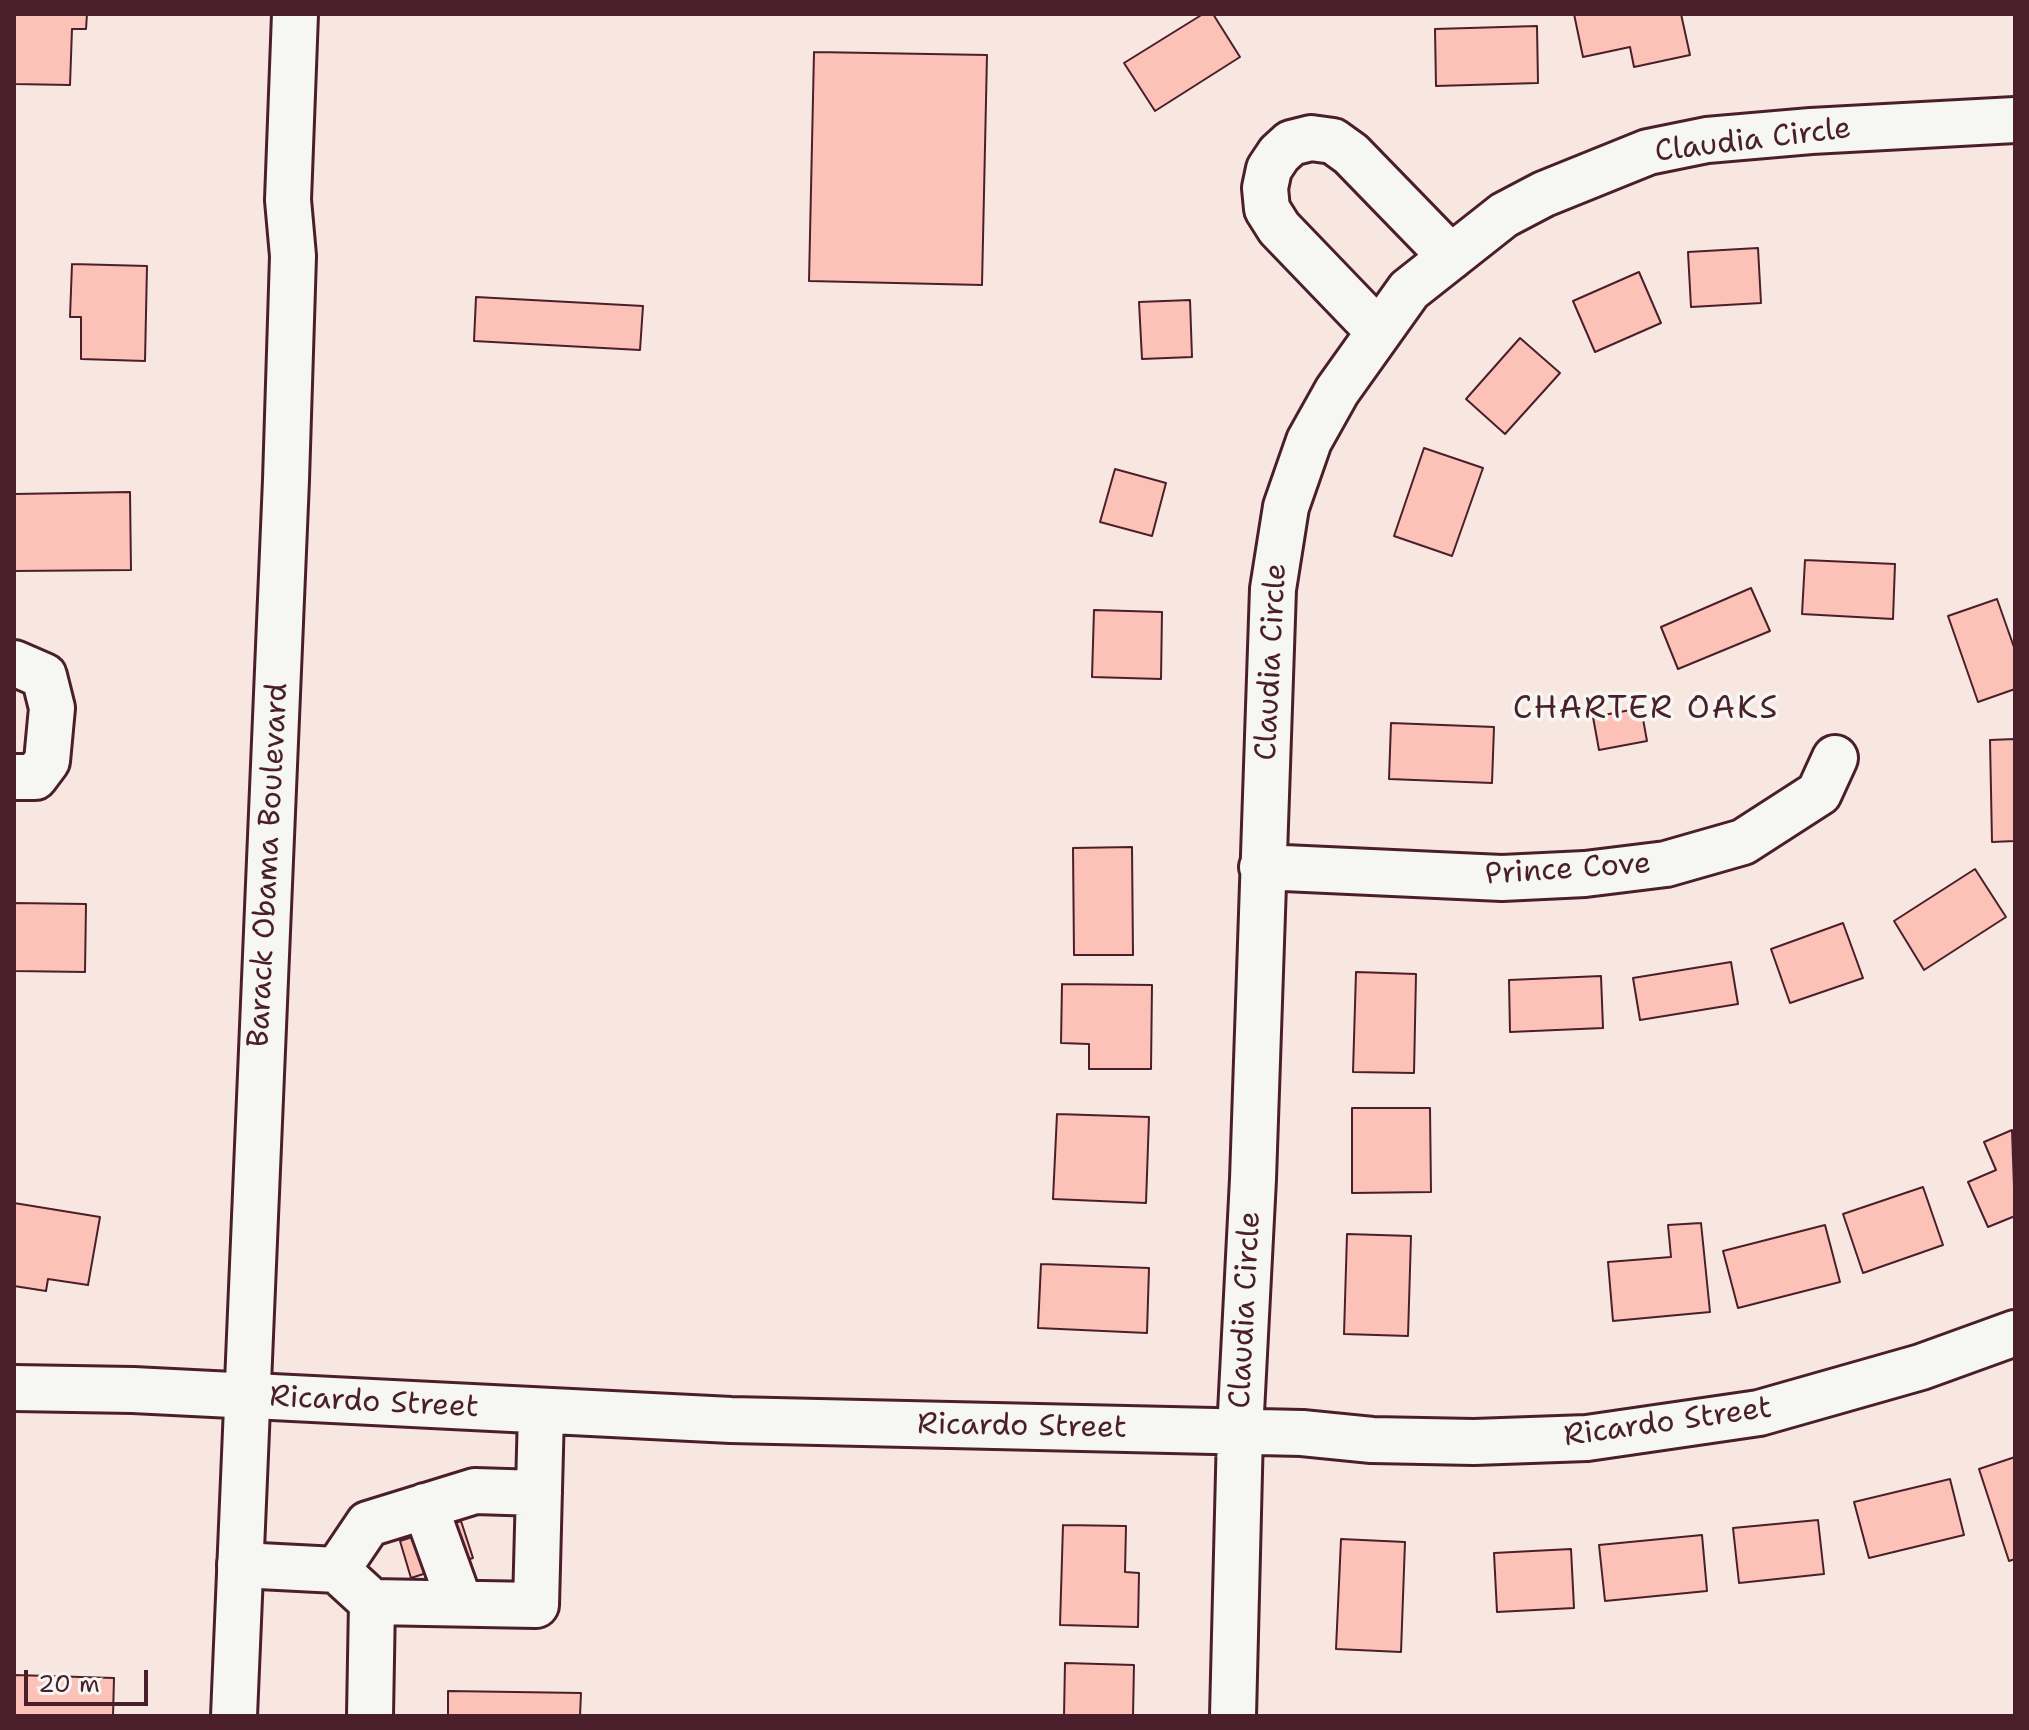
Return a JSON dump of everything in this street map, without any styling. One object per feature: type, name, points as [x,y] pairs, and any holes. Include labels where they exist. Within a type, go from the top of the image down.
[{"type":"street","name":"Barack Obama Boulevard","points":[[234,1716],[286,480],[293,256],[288,200],[295,14]]},
{"type":"street","name":"Claudia Circle","points":[[1233,1716],[1240,1432],[1253,1179],[1273,589],[1286,507],[1309,441],[1337,391],[1409,290],[1504,215],[1544,194],[1648,152],[1707,140],[2015,120]]},
{"type":"street","points":[[1379,332],[1279,228],[1267,209],[1265,188],[1269,169],[1279,154],[1291,143],[1311,138],[1333,141],[1351,154],[1451,257]]},
{"type":"street","points":[[14,663],[44,676],[52,708],[47,761],[35,777],[14,777]]},
{"type":"street","name":"Prince Cove","points":[[1262,867],[1502,878],[1585,874],[1666,864],[1743,842],[1819,793],[1835,758]]},
{"type":"street","name":"Ricardo Street","points":[[14,1388],[246,1396],[541,1412],[1302,1433],[1372,1440],[1474,1442],[1587,1438],[1682,1427],[1832,1394],[2015,1333]]},
{"type":"street","points":[[240,1565],[337,1570],[372,1602],[536,1605],[541,1412]]},
{"type":"street","points":[[337,1570],[368,1524],[475,1491],[539,1493]]},
{"type":"street","points":[[425,1506],[460,1603]]},
{"type":"street","points":[[370,1716],[372,1602]]},
{"type":"building","points":[[14,14],[87,14],[86,29],[72,29],[70,85],[14,84]]},
{"type":"building","points":[[1203,14],[1213,14],[1240,57],[1155,111],[1124,63]]},
{"type":"building","points":[[1574,14],[1681,14],[1690,55],[1634,67],[1630,47],[1583,57]]},
{"type":"building","points":[[1537,26],[1538,83],[1436,86],[1435,29]]},
{"type":"building","points":[[814,52],[987,55],[982,285],[809,281]]},
{"type":"building","points":[[1758,248],[1761,303],[1691,307],[1688,252]]},
{"type":"building","points":[[72,264],[147,266],[145,361],[81,359],[81,317],[70,317]]},
{"type":"building","points":[[1639,272],[1661,323],[1595,352],[1573,301]]},
{"type":"building","points":[[476,297],[643,306],[640,350],[474,341]]},
{"type":"building","points":[[1190,300],[1192,357],[1142,359],[1139,302]]},
{"type":"building","points":[[1520,338],[1560,373],[1505,434],[1466,399]]},
{"type":"building","points":[[1424,448],[1483,468],[1452,556],[1394,536]]},
{"type":"building","points":[[1115,469],[1166,483],[1152,536],[1100,522]]},
{"type":"building","points":[[130,492],[131,570],[14,571],[14,494]]},
{"type":"building","points":[[1805,560],[1895,564],[1893,619],[1802,614]]},
{"type":"building","points":[[1751,588],[1770,631],[1678,669],[1661,627]]},
{"type":"building","points":[[1997,599],[2015,650],[2015,689],[1978,702],[1948,616]]},
{"type":"building","points":[[1094,610],[1162,612],[1161,679],[1092,677]]},
{"type":"building","points":[[1641,708],[1647,741],[1599,750],[1593,717]]},
{"type":"building","points":[[1391,723],[1494,727],[1492,783],[1389,779]]},
{"type":"building","points":[[2015,739],[2015,841],[1992,842],[1990,740]]},
{"type":"building","points":[[1132,847],[1133,955],[1074,955],[1073,848]]},
{"type":"building","points":[[1975,869],[2006,917],[1924,970],[1894,921]]},
{"type":"building","points":[[14,903],[86,904],[85,972],[14,971]]},
{"type":"building","points":[[1843,923],[1863,978],[1790,1003],[1771,949]]},
{"type":"building","points":[[1731,962],[1738,1004],[1640,1020],[1633,978]]},
{"type":"building","points":[[1356,972],[1416,974],[1414,1073],[1353,1072]]},
{"type":"building","points":[[1601,976],[1603,1028],[1510,1032],[1509,980]]},
{"type":"building","points":[[1062,984],[1152,985],[1151,1069],[1089,1069],[1089,1044],[1061,1043]]},
{"type":"building","points":[[1352,1108],[1430,1108],[1431,1192],[1352,1193]]},
{"type":"building","points":[[1057,1114],[1149,1117],[1146,1203],[1053,1199]]},
{"type":"building","points":[[2012,1130],[2015,1216],[1988,1227],[1968,1182],[1996,1170],[1984,1142]]},
{"type":"building","points":[[1923,1187],[1943,1245],[1863,1273],[1843,1214]]},
{"type":"building","points":[[14,1203],[100,1217],[88,1285],[48,1279],[46,1291],[14,1286]]},
{"type":"building","points":[[1701,1223],[1710,1312],[1613,1321],[1608,1262],[1671,1257],[1668,1225]]},
{"type":"building","points":[[1825,1225],[1840,1282],[1738,1308],[1723,1251]]},
{"type":"building","points":[[1347,1234],[1411,1236],[1408,1336],[1344,1334]]},
{"type":"building","points":[[1041,1264],[1149,1268],[1147,1333],[1038,1328]]},
{"type":"building","points":[[2015,1457],[2015,1559],[2009,1561],[1979,1469]]},
{"type":"building","points":[[1950,1479],[1964,1535],[1869,1558],[1854,1502]]},
{"type":"building","points":[[1818,1520],[1824,1574],[1739,1583],[1733,1528]]},
{"type":"building","points":[[461,1521],[473,1558],[411,1578],[400,1541]]},
{"type":"building","points":[[1063,1525],[1126,1526],[1125,1572],[1139,1573],[1138,1627],[1060,1625]]},
{"type":"building","points":[[1702,1535],[1707,1591],[1605,1601],[1599,1545]]},
{"type":"building","points":[[1341,1539],[1405,1542],[1401,1652],[1336,1649]]},
{"type":"building","points":[[1571,1549],[1574,1608],[1497,1612],[1494,1553]]},
{"type":"building","points":[[1065,1663],[1134,1665],[1133,1716],[1064,1716]]},
{"type":"building","points":[[14,1675],[114,1678],[113,1716],[14,1716]]},
{"type":"building","points":[[448,1691],[581,1693],[580,1716],[448,1716]]},
{"type":"district","name":"CHARTER OAKS","points":[[1646,710]]}]
